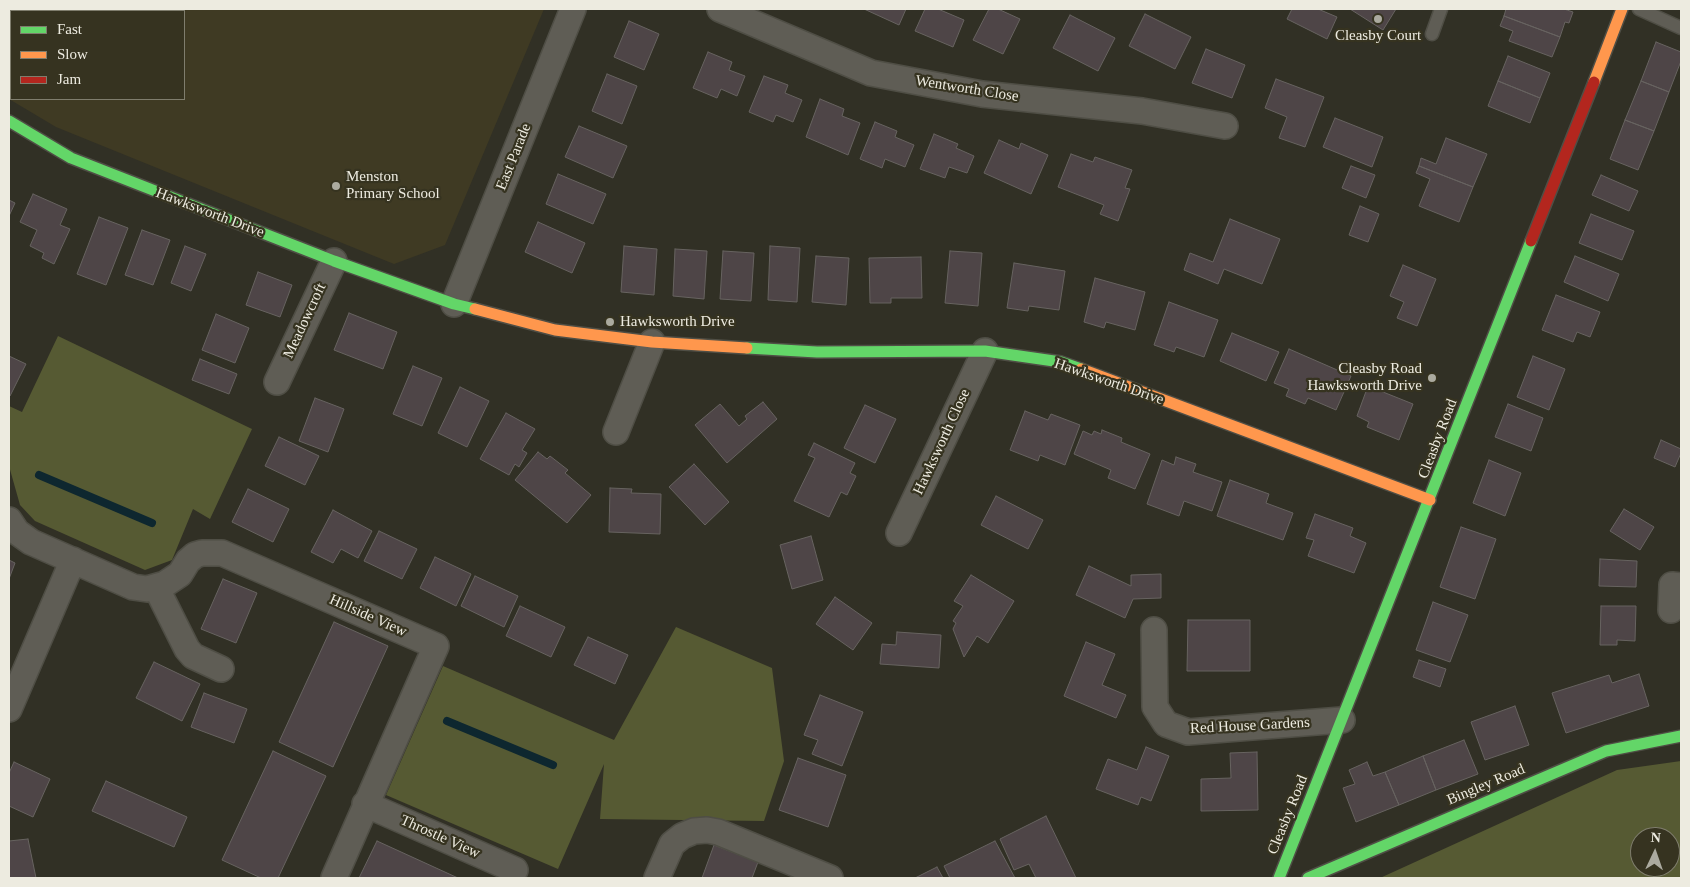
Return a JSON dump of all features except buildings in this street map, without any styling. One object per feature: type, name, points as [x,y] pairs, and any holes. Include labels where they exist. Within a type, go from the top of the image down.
[{"type":"street","name":"East Parade","points":[[454,304],[573,9]]},
{"type":"street","name":"Wentworth Close","points":[[720,9],[871,72],[982,94],[1142,111],[1225,126]]},
{"type":"street","name":"Cleasby Road","points":[[1279,878],[1430,500],[1622,9]]},
{"type":"street","name":"Hawksworth Drive","points":[[9,121],[70,158],[334,261],[454,304],[555,330],[652,342],[818,352],[985,351],[1061,362],[1430,500]]},
{"type":"street","name":"Meadowcroft","points":[[277,382],[334,261]]},
{"type":"street","points":[[616,432],[652,342]]},
{"type":"street","name":"Hawksworth Close","points":[[899,533],[985,351]]},
{"type":"street","points":[[9,520],[16,532],[23,537],[73,560],[133,586],[147,589],[156,587],[187,648],[193,656],[221,669]]},
{"type":"street","name":"Hillside View","points":[[156,587],[165,584],[180,574],[194,555],[222,553],[436,646],[334,878]]},
{"type":"street","points":[[9,709],[73,560]]},
{"type":"street","points":[[1671,610],[1672,585],[1681,586]]},
{"type":"street","name":"Red House Gardens","points":[[1154,630],[1155,708],[1166,724],[1188,732],[1342,720]]},
{"type":"street","name":"Bingley Road","points":[[1308,878],[1606,750],[1681,736]]},
{"type":"street","name":"Throstle View","points":[[365,804],[515,870]]},
{"type":"street","points":[[656,878],[672,844],[682,836],[694,831],[707,830],[718,832],[830,878]]},
{"type":"lane","points":[[1432,34],[1441,9]]},
{"type":"lane","points":[[1638,9],[1681,28]]},
{"type":"shaded area","name":"Menston Primary School","points":[[9,9],[544,9],[445,245],[394,264],[56,127],[11,100],[185,100],[185,10],[10,10],[10,100]]},
{"type":"green space","points":[[58,336],[252,429],[210,519],[193,509],[172,560],[145,570],[35,521],[20,505],[9,466],[9,406],[22,412]]},
{"type":"green space","points":[[676,627],[772,668],[784,761],[764,821],[600,819],[604,764],[558,869],[386,795],[443,666],[614,740]]},
{"type":"green space","points":[[1681,761],[1681,878],[1380,878],[1617,770]]},
{"type":"waterway","points":[[39,475],[152,523]]},
{"type":"waterway","points":[[447,721],[553,765]]},
{"type":"traffic: fast","points":[[9,121],[71,158],[334,261],[454,304],[475,309]]},
{"type":"traffic: fast","points":[[1279,878],[1531,241]]},
{"type":"traffic: fast","points":[[747,348],[817,352],[985,351],[1061,362],[1081,369]]},
{"type":"traffic: fast","points":[[1308,878],[1606,751],[1681,736]]},
{"type":"traffic: slow","points":[[1594,82],[1622,9]]},
{"type":"traffic: slow","points":[[475,309],[555,330],[652,342],[747,348]]},
{"type":"traffic: slow","points":[[1081,369],[1430,500]]},
{"type":"traffic: jam","points":[[1531,241],[1594,82]]},
{"type":"place","name":"Cleasby Court","points":[[1378,19]]},
{"type":"place","name":"Menston Primary School","points":[[336,186]]},
{"type":"place","name":"Hawksworth Drive","points":[[610,322]]},
{"type":"place","name":"Cleasby Road Hawksworth Drive","points":[[1432,378]]}]
